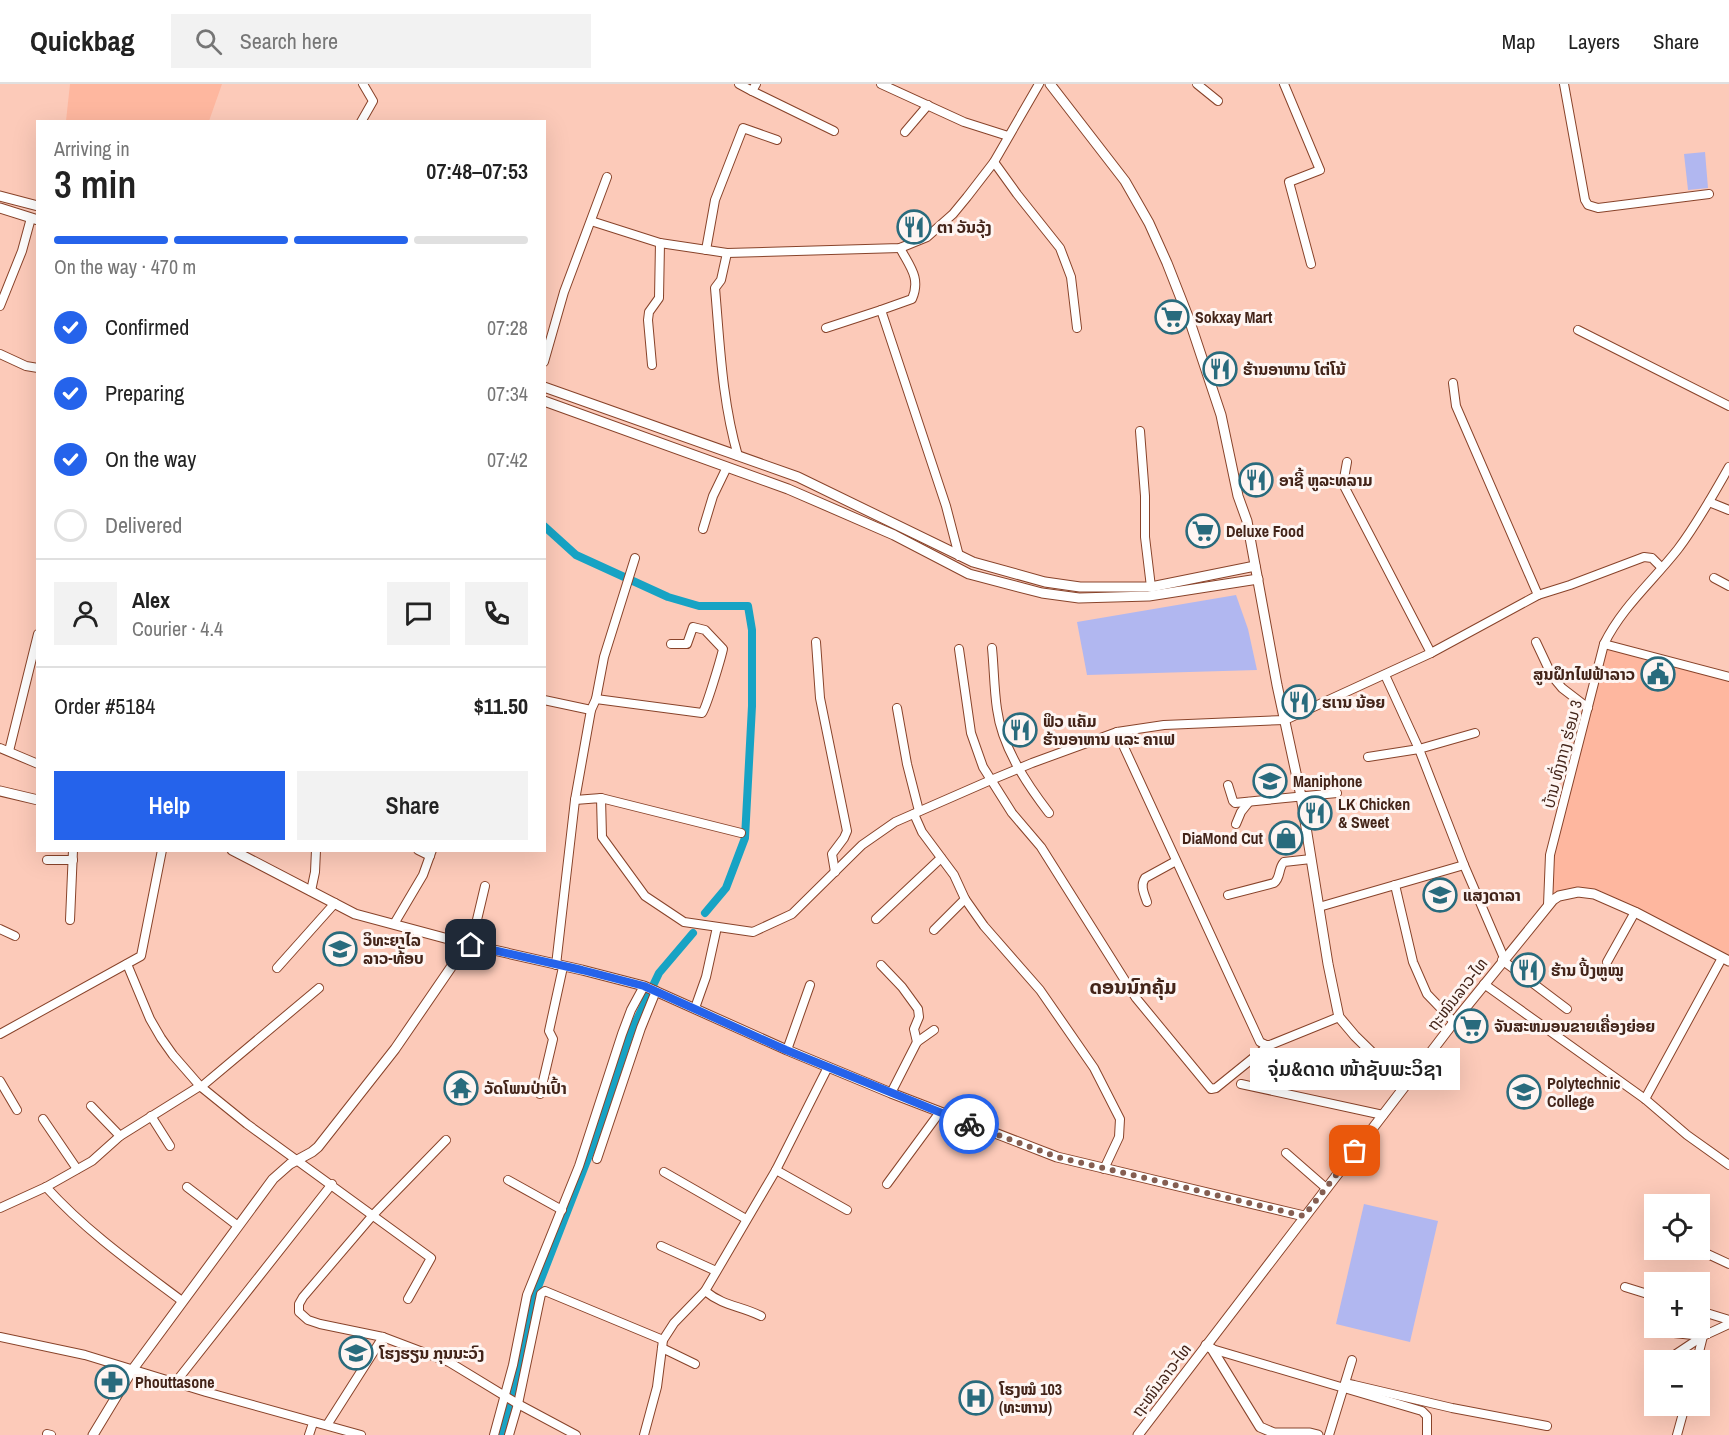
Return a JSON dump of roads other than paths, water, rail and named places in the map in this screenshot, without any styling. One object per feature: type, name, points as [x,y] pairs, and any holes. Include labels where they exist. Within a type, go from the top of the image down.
[{"type":"street","points":[[362,120],[373,101],[363,84]]},
{"type":"street","points":[[739,84],[754,87],[834,131]]},
{"type":"street","points":[[881,84],[964,122],[1008,136]]},
{"type":"street","points":[[591,221],[660,243],[727,253],[900,248],[927,237],[953,214],[994,162],[1039,84]]},
{"type":"street","points":[[1050,84],[1125,181],[1149,223],[1192,326],[1221,415],[1238,496],[1247,521],[1300,796],[1339,1017],[1405,1086]]},
{"type":"street","points":[[1197,84],[1218,101]]},
{"type":"street","points":[[1284,84],[1320,170],[1289,182],[1311,264]]},
{"type":"street","points":[[1564,84],[1588,205],[1598,208],[1709,194]]},
{"type":"street","points":[[905,132],[928,105]]},
{"type":"street","points":[[706,250],[715,200],[743,128],[777,140]]},
{"type":"street","points":[[994,162],[1060,248],[1071,277],[1077,328]]},
{"type":"street","points":[[546,355],[564,292],[608,177]]},
{"type":"street","points":[[0,196],[36,205]]},
{"type":"street","points":[[0,208],[34,219],[0,306]]},
{"type":"street","points":[[652,365],[648,320],[659,298],[660,243]]},
{"type":"street","points":[[826,328],[912,299],[916,290],[916,279],[900,248]]},
{"type":"street","points":[[727,253],[721,280],[715,288],[720,365],[728,417],[738,456]]},
{"type":"street","points":[[881,310],[946,506],[959,556]]},
{"type":"street","points":[[1578,330],[1729,406]]},
{"type":"street","points":[[0,354],[36,368]]},
{"type":"street","points":[[1453,383],[1456,406],[1538,595]]},
{"type":"street","points":[[546,388],[798,477],[973,562],[1046,582],[1080,587],[1151,587],[1255,566]]},
{"type":"street","points":[[546,402],[788,489],[883,530],[969,574],[1042,593],[1078,598],[1149,596],[1258,579]]},
{"type":"street","points":[[1140,431],[1145,496],[1145,537],[1151,587]]},
{"type":"street","points":[[1347,462],[1343,484],[1431,653]]},
{"type":"street","points":[[703,529],[713,496],[727,467]]},
{"type":"street","name":"ບ້ານ ທົ່ງກາງ ຮ່ອມ 3","points":[[1548,905],[1550,855],[1604,644],[1613,625],[1677,550],[1729,467]]},
{"type":"street","points":[[1709,502],[1729,510]]},
{"type":"street","points":[[601,798],[602,837],[645,896],[684,922],[753,932],[792,914],[862,845],[895,822],[1032,763],[1117,732],[1164,725],[1285,720],[1431,653],[1538,595],[1644,557],[1652,558],[1661,567]]},
{"type":"street","points":[[540,1094],[553,1039],[549,1031],[560,966],[575,800],[591,710],[596,699],[604,657],[635,558]]},
{"type":"street","points":[[1714,578],[1729,586]]},
{"type":"street","points":[[596,699],[702,713],[706,709],[711,684],[723,649],[705,630],[693,627],[687,644],[671,644]]},
{"type":"street","points":[[9,752],[36,642]]},
{"type":"street","points":[[816,642],[820,698],[847,829],[844,838],[832,854],[835,872]]},
{"type":"street","points":[[1536,642],[1552,676],[1562,688],[1588,708]]},
{"type":"street","points":[[1604,644],[1729,677]]},
{"type":"street","points":[[992,648],[996,707],[1000,726],[1019,769],[1049,813]]},
{"type":"street","points":[[959,649],[972,733],[983,767],[1012,813],[1041,847],[1136,998],[1211,1089],[1216,1088],[1263,1050],[1266,1045],[1339,1017]]},
{"type":"street","points":[[1385,675],[1419,749],[1503,959],[1567,1009]]},
{"type":"street","points":[[546,700],[591,710]]},
{"type":"street","points":[[897,708],[916,812],[922,831],[954,875],[965,899],[984,926],[1040,990],[1094,1068],[1120,1119],[1119,1137],[1104,1169]]},
{"type":"street","points":[[1117,732],[1258,1040],[1266,1045]]},
{"type":"street","points":[[1368,757],[1419,749],[1475,734]]},
{"type":"street","points":[[0,748],[36,763]]},
{"type":"street","points":[[1228,785],[1235,803],[1337,793]]},
{"type":"street","points":[[0,791],[36,800]]},
{"type":"street","points":[[575,800],[601,798],[741,833]]},
{"type":"street","points":[[1236,824],[1241,812],[1249,802]]},
{"type":"street","points":[[70,920],[74,852]]},
{"type":"street","points":[[0,1034],[141,956],[162,852]]},
{"type":"street","points":[[236,852],[355,914],[469,945],[644,986],[786,1050],[1057,1157],[1304,1216]]},
{"type":"street","points":[[311,891],[316,852]]},
{"type":"street","points":[[394,924],[423,875],[431,853]]},
{"type":"street","points":[[876,919],[941,858]]},
{"type":"street","points":[[1228,894],[1274,884],[1278,879],[1281,864],[1311,859]]},
{"type":"street","points":[[47,860],[73,860]]},
{"type":"street","points":[[1147,902],[1142,882],[1145,878],[1176,861]]},
{"type":"street","points":[[1319,907],[1464,865]]},
{"type":"street","points":[[1395,885],[1413,962],[1426,994],[1454,1022]]},
{"type":"street","points":[[93,1435],[133,1369],[273,1179],[297,1159],[318,1147],[395,1049],[469,945],[485,886]]},
{"type":"street","name":"ຖະໜົນລາວ-ໄທ","points":[[1138,1435],[1209,1347],[1304,1216],[1503,959],[1548,905],[1559,896],[1578,892],[1594,894],[1635,912],[1725,960]]},
{"type":"street","points":[[934,930],[965,899]]},
{"type":"street","points":[[278,968],[335,903]]},
{"type":"street","points":[[1607,962],[1635,912]]},
{"type":"street","points":[[695,1008],[706,977],[717,927]]},
{"type":"street","points":[[0,929],[15,936]]},
{"type":"street","points":[[1645,1099],[1725,960]]},
{"type":"street","points":[[127,964],[150,1019],[161,1038],[200,1087],[431,1258],[408,1299]]},
{"type":"street","points":[[881,965],[902,987],[918,1009],[919,1017],[914,1029],[917,1042]]},
{"type":"street","points":[[1484,984],[1645,1099],[1687,1135],[1729,1165]]},
{"type":"street","points":[[786,1050],[810,985]]},
{"type":"street","points":[[494,1435],[527,1295],[585,1147],[631,1010],[644,986]]},
{"type":"street","points":[[0,1208],[46,1187],[92,1161],[120,1136],[200,1087],[318,988]]},
{"type":"street","points":[[597,1159],[655,991]]},
{"type":"street","points":[[891,1093],[917,1042],[933,1030]]},
{"type":"street","points":[[644,1435],[657,1387],[662,1344],[674,1323],[705,1291],[717,1271],[776,1170],[828,1067]]},
{"type":"street","points":[[0,1081],[17,1110]]},
{"type":"street","points":[[1240,1084],[1383,1114]]},
{"type":"street","points":[[90,1106],[120,1136]]},
{"type":"street","points":[[887,1184],[940,1112]]},
{"type":"street","points":[[150,1116],[170,1146]]},
{"type":"street","points":[[43,1119],[77,1169]]},
{"type":"street","points":[[446,1140],[373,1215],[303,1297],[298,1309],[303,1317],[320,1324],[383,1337],[449,1362],[518,1404],[576,1435]]},
{"type":"street","points":[[1286,1153],[1326,1188]]},
{"type":"street","points":[[776,1170],[847,1210]]},
{"type":"street","points":[[664,1172],[746,1219]]},
{"type":"street","points":[[508,1180],[562,1210]]},
{"type":"street","points":[[175,1383],[332,1184]]},
{"type":"street","points":[[46,1187],[72,1215],[94,1234],[182,1301]]},
{"type":"street","points":[[187,1187],[238,1226]]},
{"type":"street","points":[[661,1246],[717,1271]]},
{"type":"street","points":[[1710,1255],[1729,1264]]},
{"type":"street","points":[[1625,1287],[1644,1293]]},
{"type":"street","points":[[509,1435],[518,1404],[541,1294],[545,1291],[662,1344],[695,1364]]},
{"type":"street","points":[[705,1291],[722,1303],[744,1308],[761,1316]]},
{"type":"street","points":[[1710,1315],[1729,1322]]},
{"type":"street","points":[[1710,1332],[1729,1322]]},
{"type":"street","points":[[0,1337],[85,1355],[175,1383],[361,1435]]},
{"type":"street","points":[[327,1425],[383,1337]]},
{"type":"street","points":[[1682,1350],[1700,1338]]},
{"type":"street","points":[[1209,1347],[1425,1413],[1427,1435]]},
{"type":"street","points":[[1209,1347],[1260,1427],[1269,1432],[1318,1435]]},
{"type":"street","points":[[1329,1435],[1352,1360]]},
{"type":"street","points":[[1343,1389],[1349,1384],[1452,1408],[1547,1426]]},
{"type":"street","points":[[1677,1435],[1682,1416]]},
{"type":"street","points":[[309,1435],[313,1423]]},
{"type":"waterway","points":[[546,528],[576,555],[668,597],[699,606],[748,606],[752,630],[752,706],[745,838],[726,888],[705,913]]},
{"type":"waterway","points":[[513,1398],[536,1292],[593,1145],[630,1034],[659,973],[693,933]]},
{"type":"waterway","points":[[502,1435],[510,1407]]},
{"type":"place","name":"ຕາ ວັນວຸ້ງ","points":[[914,227]]},
{"type":"place","name":"Sokxay Mart","points":[[1172,317]]},
{"type":"place","name":"ຮ້ານອາຫານ ໂຕ່ໂນ້","points":[[1220,369]]},
{"type":"place","name":"ອາຊີ້ ຫູລະທລາມ","points":[[1256,480]]},
{"type":"place","name":"Deluxe Food","points":[[1203,531]]},
{"type":"place","name":"ສູນຝຶກໄຟຟ້າລາວ","points":[[1658,674]]},
{"type":"place","name":"ຮເານ ນ້ອຍ","points":[[1299,702]]},
{"type":"place","name":"ຟິວ ແຄັມ ຮ້ານອາຫານ ແລະ ຄາເຟ","points":[[1020,730]]},
{"type":"place","name":"Maniphone","points":[[1270,781]]},
{"type":"place","name":"LK Chicken & Sweet","points":[[1315,813]]},
{"type":"place","name":"DiaMond Cut","points":[[1286,838]]},
{"type":"place","name":"ແສງດາລາ","points":[[1440,895]]},
{"type":"place","name":"ວິທະຍາໄລ ລາວ-ທ້ັອບ","points":[[340,949]]},
{"type":"place","name":"ຮ້ານ ປີ້ງຫູໝູ","points":[[1528,970]]},
{"type":"place","name":"ຈັນສະຫມອນຂາຍເຄື່ອງຍ່ອຍ","points":[[1471,1026]]},
{"type":"place","name":"ວັດໂພນປ່າເປົ້າ","points":[[461,1088]]},
{"type":"place","name":"Polytechnic College","points":[[1524,1092]]},
{"type":"place","name":"ຈຸ່ມ&ດາດ ໜ້າຊັບພະວິຊາ","points":[[1355,1151]]},
{"type":"place","name":"ໂຮງຮຽນ ກຸນນະວົງ","points":[[356,1353]]},
{"type":"place","name":"Phouttasone","points":[[112,1382]]},
{"type":"place","name":"ໂຮງໝໍ 103 (ທະຫານ)","points":[[976,1398]]},
{"type":"district","name":"ດອນນົກຄຸ້ມ","points":[[1133,986]]}]
